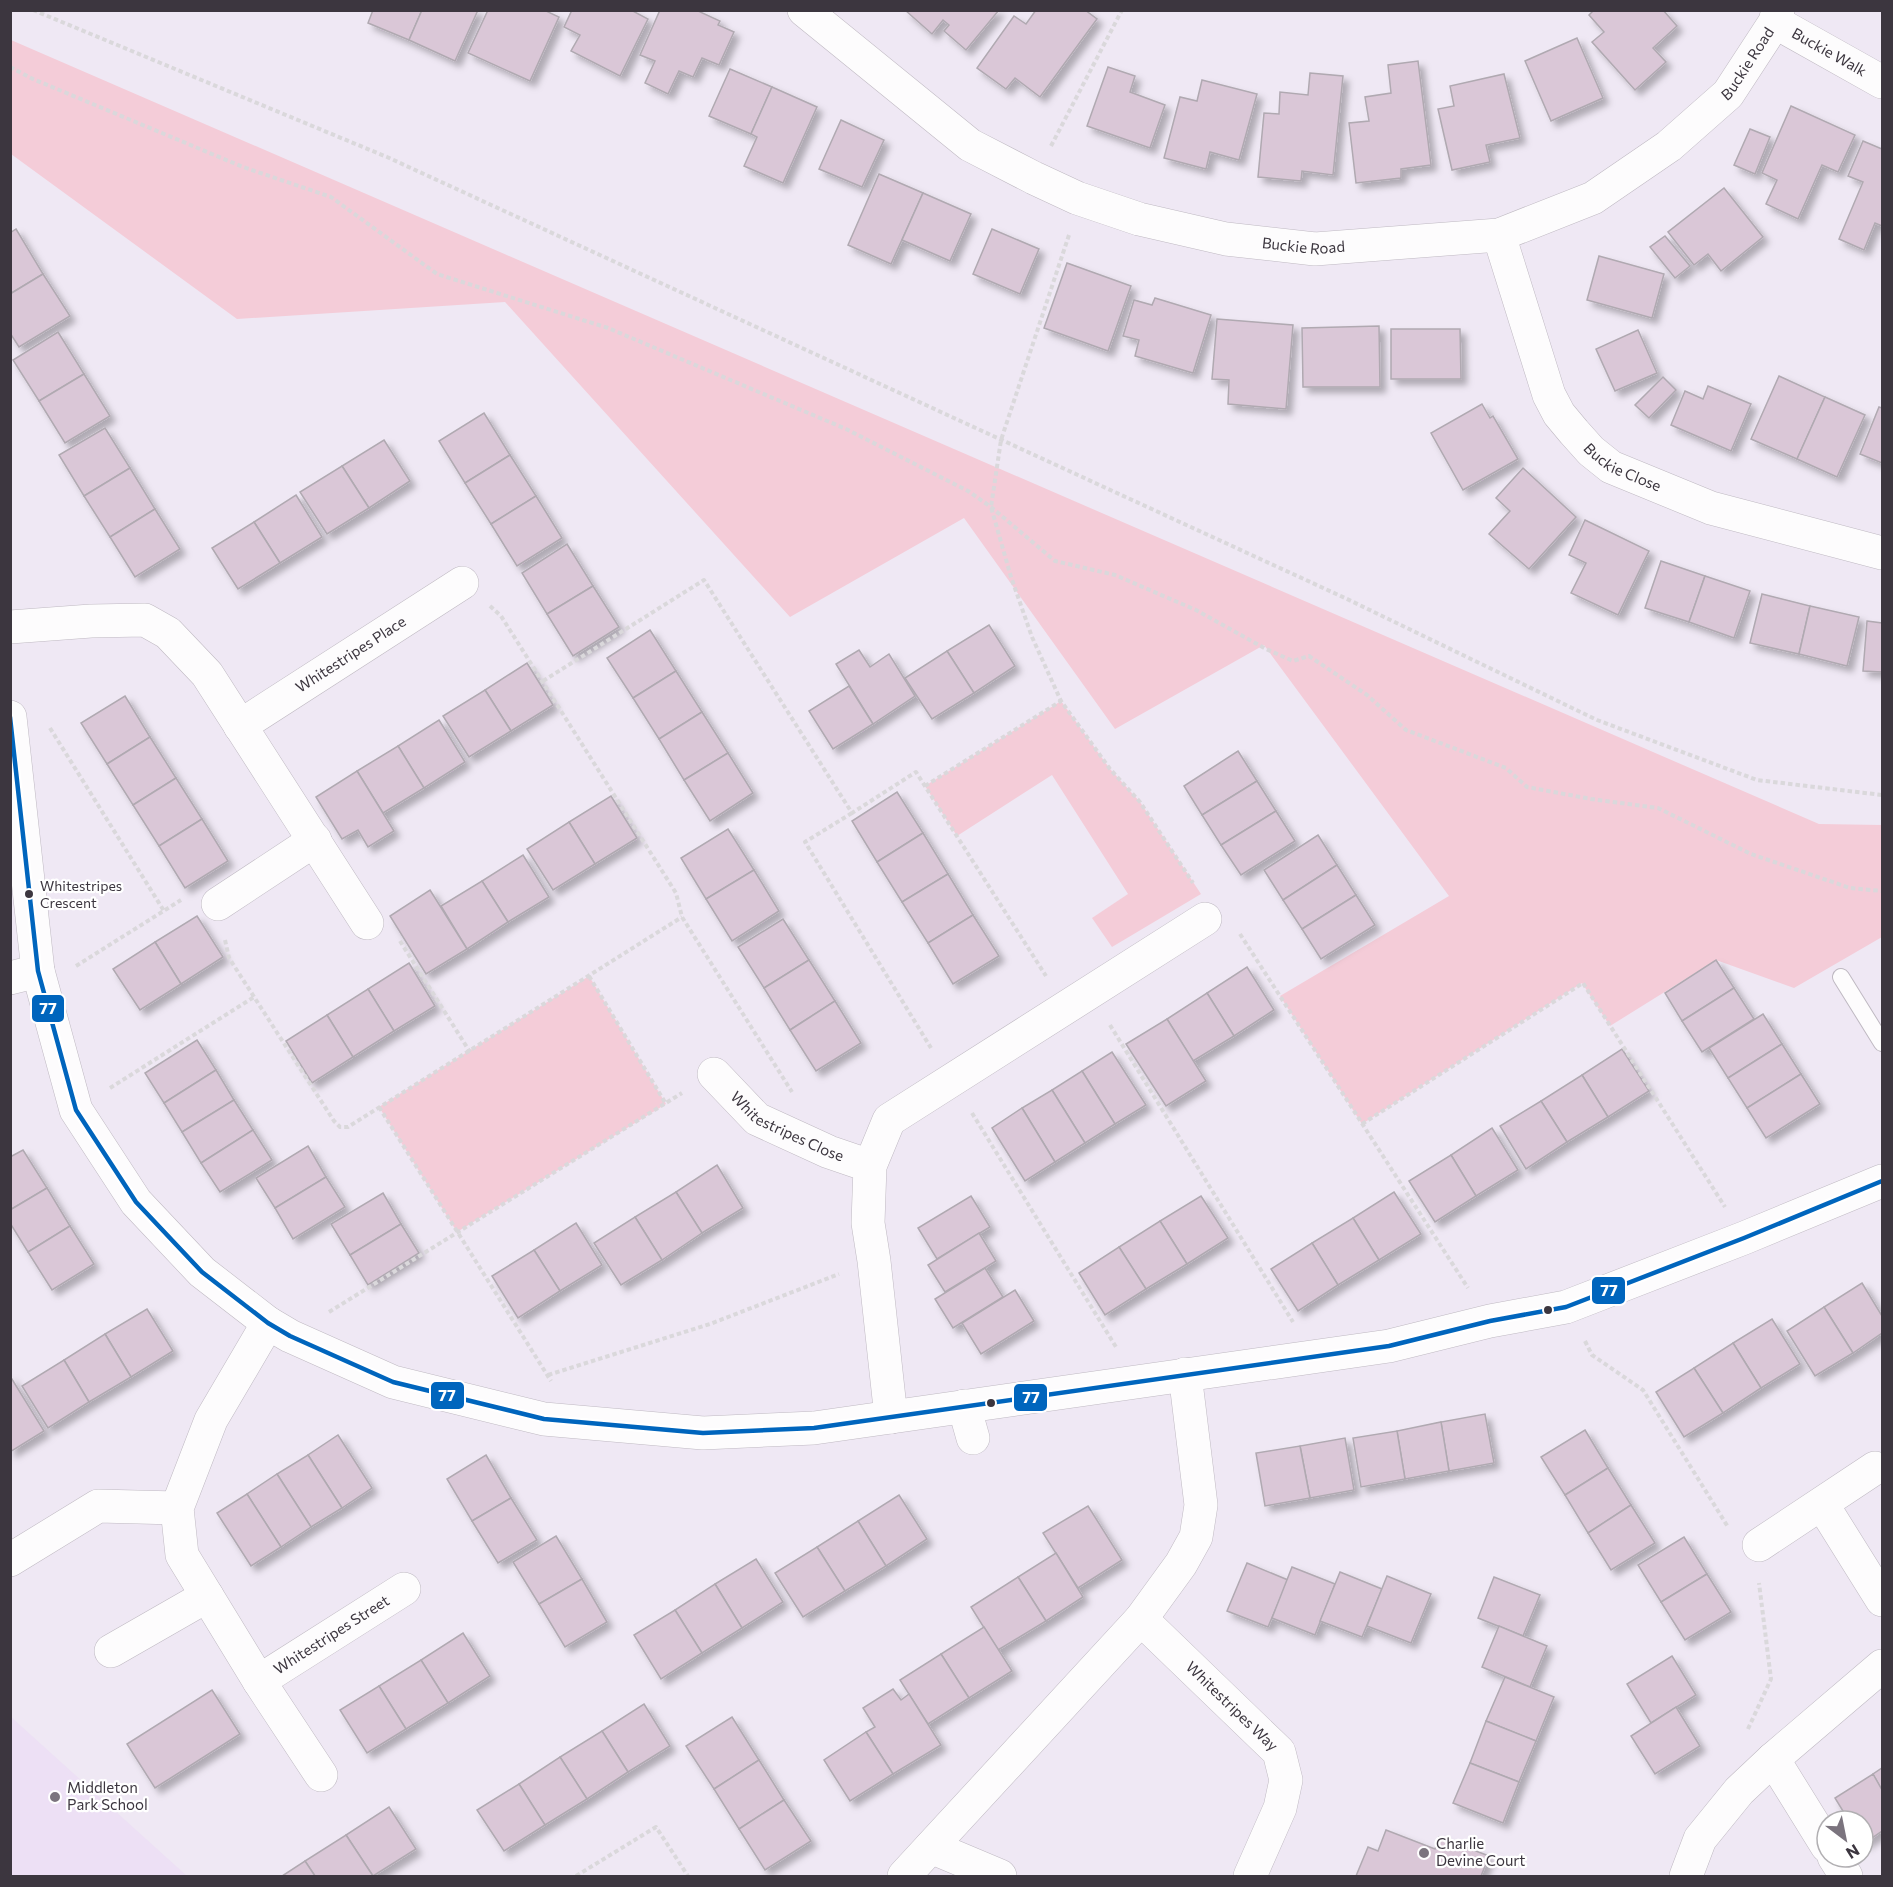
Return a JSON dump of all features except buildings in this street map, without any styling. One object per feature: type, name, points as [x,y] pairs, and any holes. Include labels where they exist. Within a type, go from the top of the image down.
[{"type":"street","name":"Buckie Road","points":[[804,10],[970,146],[1034,178],[1077,198],[1139,219],[1226,239],[1315,249],[1499,235],[1593,198],[1669,146],[1728,94],[1777,16]]},
{"type":"street","name":"Buckie Walk","points":[[1777,16],[1882,82]]},
{"type":"street","name":"Buckie Close","points":[[1499,235],[1549,395],[1559,414],[1591,451],[1611,467],[1711,508],[1882,553]]},
{"type":"street","name":"Whitestripes Place","points":[[240,726],[462,583]]},
{"type":"street","points":[[10,627],[145,620],[168,633],[207,674],[368,923]]},
{"type":"street","points":[[10,717],[30,979],[76,1110],[136,1202],[202,1272],[279,1329],[393,1382],[544,1419],[703,1433],[814,1428],[1137,1380],[1389,1346],[1566,1307],[1744,1238],[1882,1181]]},
{"type":"street","points":[[218,904],[315,840]]},
{"type":"street","points":[[891,1417],[868,1223],[870,1166],[889,1120],[1205,919]]},
{"type":"street","name":"Whitestripes Close","points":[[714,1074],[757,1119],[829,1152],[870,1166]]},
{"type":"street","name":"Whitestripes Street","points":[[279,1329],[211,1420],[177,1508],[182,1555],[259,1681],[321,1775]]},
{"type":"street","points":[[904,1876],[1141,1619],[1181,1564],[1196,1537],[1201,1505],[1185,1374]]},
{"type":"street","points":[[964,1406],[973,1438]]},
{"type":"street","points":[[1750,1552],[1875,1468]]},
{"type":"street","points":[[1822,1504],[1882,1600]]},
{"type":"street","points":[[10,1560],[98,1506],[177,1508]]},
{"type":"street","name":"Whitestripes Street","points":[[259,1681],[404,1589]]},
{"type":"street","points":[[111,1651],[207,1596]]},
{"type":"street","name":"Whitestripes Way","points":[[1141,1619],[1279,1752],[1286,1780],[1280,1809],[1250,1876]]},
{"type":"street","points":[[1686,1876],[1700,1839],[1739,1791],[1882,1666]]},
{"type":"street","points":[[1773,1759],[1815,1827]]},
{"type":"street","points":[[932,1847],[1000,1876]]},
{"type":"lane","points":[[1840,977],[1882,1043]]},
{"type":"path","points":[[33,10],[387,157],[1345,598],[1597,720],[1757,780],[1882,795]]},
{"type":"path","points":[[1034,178],[1122,10]]},
{"type":"path","points":[[10,67],[33,80],[243,167],[331,197],[436,274],[608,328],[846,429],[958,486],[991,507],[1055,561],[1115,575],[1196,610],[1266,649],[1293,661],[1309,656],[1367,696],[1406,730],[1506,768],[1527,786],[1591,799],[1658,808],[1751,854],[1850,888],[1882,891]]},
{"type":"path","points":[[1077,198],[1071,228],[1001,440],[991,507],[1025,617],[1061,701],[1110,769],[1140,802],[1152,820],[1203,898],[1205,919],[1236,926],[1490,1322]]},
{"type":"path","points":[[543,681],[704,580],[852,813]]},
{"type":"path","points":[[462,583],[501,616],[676,893],[682,917],[794,1094]]},
{"type":"path","points":[[925,786],[1061,701]]},
{"type":"path","points":[[48,724],[164,911]]},
{"type":"path","points":[[951,1080],[805,842],[916,772],[1066,1007]]},
{"type":"path","points":[[30,979],[164,911],[190,895],[218,904],[229,958],[334,1121],[340,1127],[348,1127],[682,917]]},
{"type":"path","points":[[368,923],[392,928],[470,1052]]},
{"type":"path","points":[[589,976],[666,1104]]},
{"type":"path","points":[[1362,1124],[1583,983],[1744,1238]]},
{"type":"path","points":[[76,1110],[254,997]]},
{"type":"path","points":[[1113,1031],[1314,1356]]},
{"type":"path","points":[[279,1329],[457,1232],[714,1074]]},
{"type":"path","points":[[379,1107],[575,1420]]},
{"type":"path","points":[[976,1120],[1137,1380]]},
{"type":"path","points":[[548,1375],[710,1324],[874,1261]]},
{"type":"path","points":[[1566,1307],[1592,1355],[1643,1390],[1750,1552],[1771,1679],[1734,1758],[1739,1791]]},
{"type":"path","points":[[576,1876],[656,1827],[688,1876]]},
{"type":"shaded area","points":[[11,40],[1819,824],[1882,825],[1882,937],[1794,988],[1716,960],[1610,1026],[1582,983],[1362,1124],[1280,996],[1449,896],[1264,645],[1115,729],[964,518],[790,617],[505,302],[237,319],[11,154]]},
{"type":"shaded area","points":[[1061,701],[1110,769],[1140,802],[1201,894],[1112,947],[1092,918],[1128,894],[1052,775],[957,836],[925,786]]},
{"type":"shaded area","points":[[589,976],[666,1104],[457,1232],[379,1107]]},
{"type":"shaded area","name":"Middleton Park School","points":[[11,1717],[187,1876],[11,1876]]},
{"type":"transit line","name":"77","points":[[10,717],[38,971],[76,1110],[136,1202],[202,1272],[268,1323],[290,1336],[393,1382],[544,1419],[703,1433],[814,1428],[1389,1346],[1490,1321],[1566,1307],[1744,1238],[1882,1181]]},
{"type":"place","name":"Whitestripes Crescent","points":[[29,894]]},
{"type":"place","name":"Middleton Park School","points":[[55,1797]]},
{"type":"place","name":"Charlie Devine Court","points":[[1424,1853]]}]
